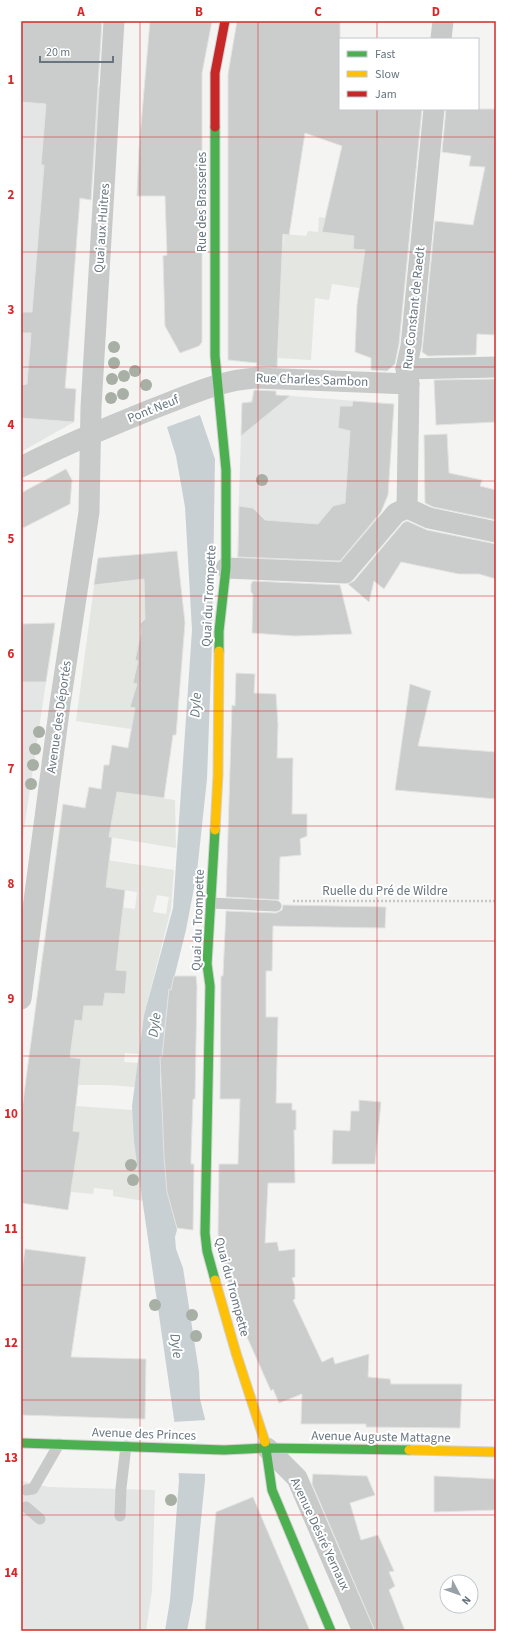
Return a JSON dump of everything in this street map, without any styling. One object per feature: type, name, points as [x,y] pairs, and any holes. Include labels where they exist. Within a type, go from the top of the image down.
[{"type":"street","name":"Quai aux Huitres","points":[[90,435],[114,21]]},
{"type":"street","name":"Rue des Brasseries","points":[[216,384],[215,73],[225,21]]},
{"type":"street","points":[[441,38],[443,21]]},
{"type":"street","name":"Rue Constant de Raedt","points":[[407,508],[408,377],[434,110]]},
{"type":"street","name":"Rue Charles Sambon","points":[[216,384],[240,378],[408,377],[496,367]]},
{"type":"street","name":"Pont Neuf","points":[[21,468],[90,435],[216,384]]},
{"type":"street","name":"Quai du Trompette","points":[[216,384],[226,470],[226,568],[219,631],[218,775],[207,964],[210,986],[205,1239],[207,1251],[236,1353],[266,1448]]},
{"type":"street","name":"Avenue des Déportés","points":[[21,999],[59,712],[89,512],[90,435]]},
{"type":"street","points":[[226,568],[345,573],[396,513],[407,508],[429,518],[496,532]]},
{"type":"street","name":"Avenue des Princes","points":[[21,1443],[224,1450],[266,1448]]},
{"type":"street","name":"Avenue Auguste Mattagne","points":[[266,1448],[496,1452]]},
{"type":"street","name":"Avenue Désiré Yernaux","points":[[266,1448],[272,1490],[331,1631]]},
{"type":"street","name":"Avenue Désiré Yernaux","points":[[266,1448],[297,1478],[364,1631]]},
{"type":"lane","points":[[210,904],[276,906]]},
{"type":"lane","points":[[26,1490],[33,1489],[58,1444]]},
{"type":"lane","points":[[120,1516],[126,1446]]},
{"type":"lane","points":[[26,1507],[40,1519]]},
{"type":"path","name":"Ruelle du Pré de Wildre","points":[[276,906],[286,901],[496,901]]},
{"type":"shaded area","points":[[67,86],[101,87],[91,200],[80,199],[65,388],[76,389],[74,422],[21,452],[21,90]]},
{"type":"shaded area","points":[[319,217],[355,221],[353,248],[365,250],[379,291],[332,284],[329,300],[315,298],[311,360],[278,358],[279,313],[272,261],[282,261],[284,234],[306,236],[308,231],[318,232]]},
{"type":"shaded area","points":[[253,393],[394,404],[388,495],[372,533],[341,567],[237,560],[242,403],[251,401]]},
{"type":"shaded area","points":[[95,579],[99,585],[144,579],[145,620],[135,659],[138,661],[133,683],[137,684],[130,707],[135,708],[131,729],[76,721]]},
{"type":"shaded area","points":[[21,682],[46,682],[21,849]]},
{"type":"shaded area","points":[[117,792],[175,800],[176,848],[103,836],[114,806]]},
{"type":"shaded area","points":[[93,858],[174,870],[171,909],[144,1015],[139,1054],[125,1053],[124,1062],[138,1063],[135,1087],[78,1085],[81,1059],[70,1057],[75,1020],[82,1020],[84,1006],[103,1006],[108,946],[119,947],[120,933],[110,932],[113,906],[135,909],[137,892],[96,886]],"holes":[[[157,895],[169,897],[166,914],[153,912]]]},
{"type":"shaded area","points":[[76,1106],[133,1110],[134,1142],[144,1201],[113,1196],[113,1190],[94,1188],[93,1194],[71,1192],[73,1131]]},
{"type":"shaded area","points":[[21,1481],[49,1487],[155,1490],[152,1591],[146,1631],[21,1631]]},
{"type":"water","name":"Dyle","points":[[200,415],[215,459],[212,643],[207,779],[197,872],[186,930],[171,990],[169,989],[160,1078],[168,1194],[177,1230],[175,1237],[176,1249],[183,1268],[199,1372],[200,1399],[205,1419],[205,1480],[193,1600],[187,1631],[165,1631],[170,1600],[179,1480],[174,1419],[134,1142],[132,1106],[144,1015],[173,908],[192,630],[185,507],[176,456],[167,427]]},
{"type":"pier","points":[[207,1420],[207,1474],[176,1473],[172,1422]]},
{"type":"building","points":[[21,21],[102,21],[91,200],[80,198],[65,388],[76,389],[74,422],[21,418],[21,385],[27,384],[31,333],[21,333],[21,312],[32,312],[44,165],[41,165],[46,104],[21,102]]},
{"type":"building","points":[[150,21],[212,21],[202,73],[202,342],[199,346],[180,353],[165,326],[163,256],[167,255],[165,196],[137,196],[139,149]]},
{"type":"building","points":[[237,21],[340,21],[339,110],[422,110],[399,344],[395,364],[387,371],[371,370],[371,358],[355,352],[357,305],[365,250],[353,249],[354,236],[322,232],[342,146],[305,133],[289,235],[283,234],[277,367],[256,366],[257,363],[228,360],[228,74]]},
{"type":"building","points":[[496,109],[496,325],[494,335],[477,334],[476,355],[428,356],[422,352],[435,221],[473,225],[485,167],[469,166],[471,156],[442,152],[446,110]]},
{"type":"building","points":[[496,379],[496,422],[436,425],[434,380]]},
{"type":"building","points":[[254,390],[276,391],[276,395],[290,396],[241,436],[242,403],[252,402]]},
{"type":"building","points":[[353,401],[394,404],[388,495],[381,512],[340,561],[238,557],[239,506],[253,508],[265,520],[318,524],[333,506],[345,503],[350,431],[338,428],[340,406],[352,406]]},
{"type":"building","points":[[447,434],[449,473],[482,480],[480,486],[496,490],[496,520],[433,507],[425,503],[424,435]]},
{"type":"building","points":[[66,469],[72,480],[70,504],[21,529],[21,493]]},
{"type":"building","points":[[407,521],[427,530],[496,544],[496,579],[479,574],[459,574],[401,562],[384,589],[374,581],[369,602],[348,584],[354,581],[403,523]]},
{"type":"building","points":[[177,551],[185,623],[176,735],[173,735],[164,798],[117,792],[109,837],[112,837],[106,887],[125,890],[116,970],[127,971],[125,994],[105,993],[103,1006],[84,1006],[82,1021],[75,1020],[70,1057],[81,1059],[73,1131],[80,1132],[68,1210],[21,1203],[21,1116],[63,804],[85,808],[89,787],[101,789],[104,765],[109,765],[112,745],[128,748],[135,708],[130,707],[137,684],[133,683],[138,661],[135,660],[141,633],[140,624],[145,619],[144,579],[94,585],[98,558]]},
{"type":"building","points":[[253,581],[340,585],[352,634],[295,636],[252,633],[253,594],[251,592],[251,584]]},
{"type":"building","points":[[55,623],[46,682],[21,682],[21,624]]},
{"type":"building","points":[[236,673],[255,674],[254,693],[276,694],[278,725],[277,758],[293,758],[292,814],[307,814],[307,836],[300,839],[301,855],[280,857],[279,900],[226,897],[232,705],[235,706]]},
{"type":"building","points":[[410,684],[431,691],[418,746],[496,752],[496,799],[395,790]]},
{"type":"building","points":[[283,905],[386,907],[385,928],[273,926],[272,971],[266,971],[266,1017],[278,1017],[276,1103],[292,1103],[292,1110],[296,1110],[296,1130],[294,1130],[295,1183],[268,1183],[265,1243],[277,1242],[279,1251],[295,1249],[295,1277],[292,1278],[295,1287],[295,1299],[293,1300],[322,1362],[333,1357],[335,1364],[369,1354],[368,1377],[390,1379],[391,1384],[462,1384],[460,1428],[366,1427],[366,1424],[301,1424],[302,1394],[279,1403],[273,1389],[271,1391],[239,1319],[219,1249],[218,1232],[219,1164],[238,1164],[240,1099],[220,1099],[221,976],[223,976],[226,911],[276,913],[282,910]]},
{"type":"building","points":[[174,976],[196,976],[197,987],[195,1099],[193,1099],[191,1156],[191,1164],[194,1164],[193,1230],[177,1228],[167,1192],[164,1156],[160,1056],[162,1057],[169,989],[171,990]]},
{"type":"building","points":[[359,1100],[381,1102],[375,1164],[332,1164],[333,1130],[350,1131],[351,1111],[359,1111]]},
{"type":"building","points":[[25,1249],[86,1257],[71,1357],[146,1359],[145,1419],[21,1415],[21,1276]]},
{"type":"building","points":[[313,1474],[367,1476],[375,1495],[350,1503],[361,1540],[378,1535],[394,1571],[389,1572],[395,1586],[389,1590],[405,1631],[375,1631],[312,1484]]},
{"type":"building","points":[[434,1476],[496,1479],[496,1510],[434,1512]]},
{"type":"building","points":[[253,1497],[310,1631],[205,1631],[216,1512]]},
{"type":"traffic: fast","points":[[215,127],[215,356],[226,470],[226,568],[219,631],[219,651]]},
{"type":"traffic: fast","points":[[215,830],[207,964],[210,986],[205,1233],[207,1251],[215,1280]]},
{"type":"traffic: fast","points":[[265,1442],[272,1490],[331,1631]]},
{"type":"traffic: fast","points":[[21,1443],[224,1450],[267,1448],[409,1450]]},
{"type":"traffic: slow","points":[[215,830],[218,775],[219,651]]},
{"type":"traffic: slow","points":[[215,1280],[236,1353],[265,1442]]},
{"type":"traffic: slow","points":[[409,1450],[496,1452]]},
{"type":"traffic: jam","points":[[215,127],[215,73],[225,21]]}]
